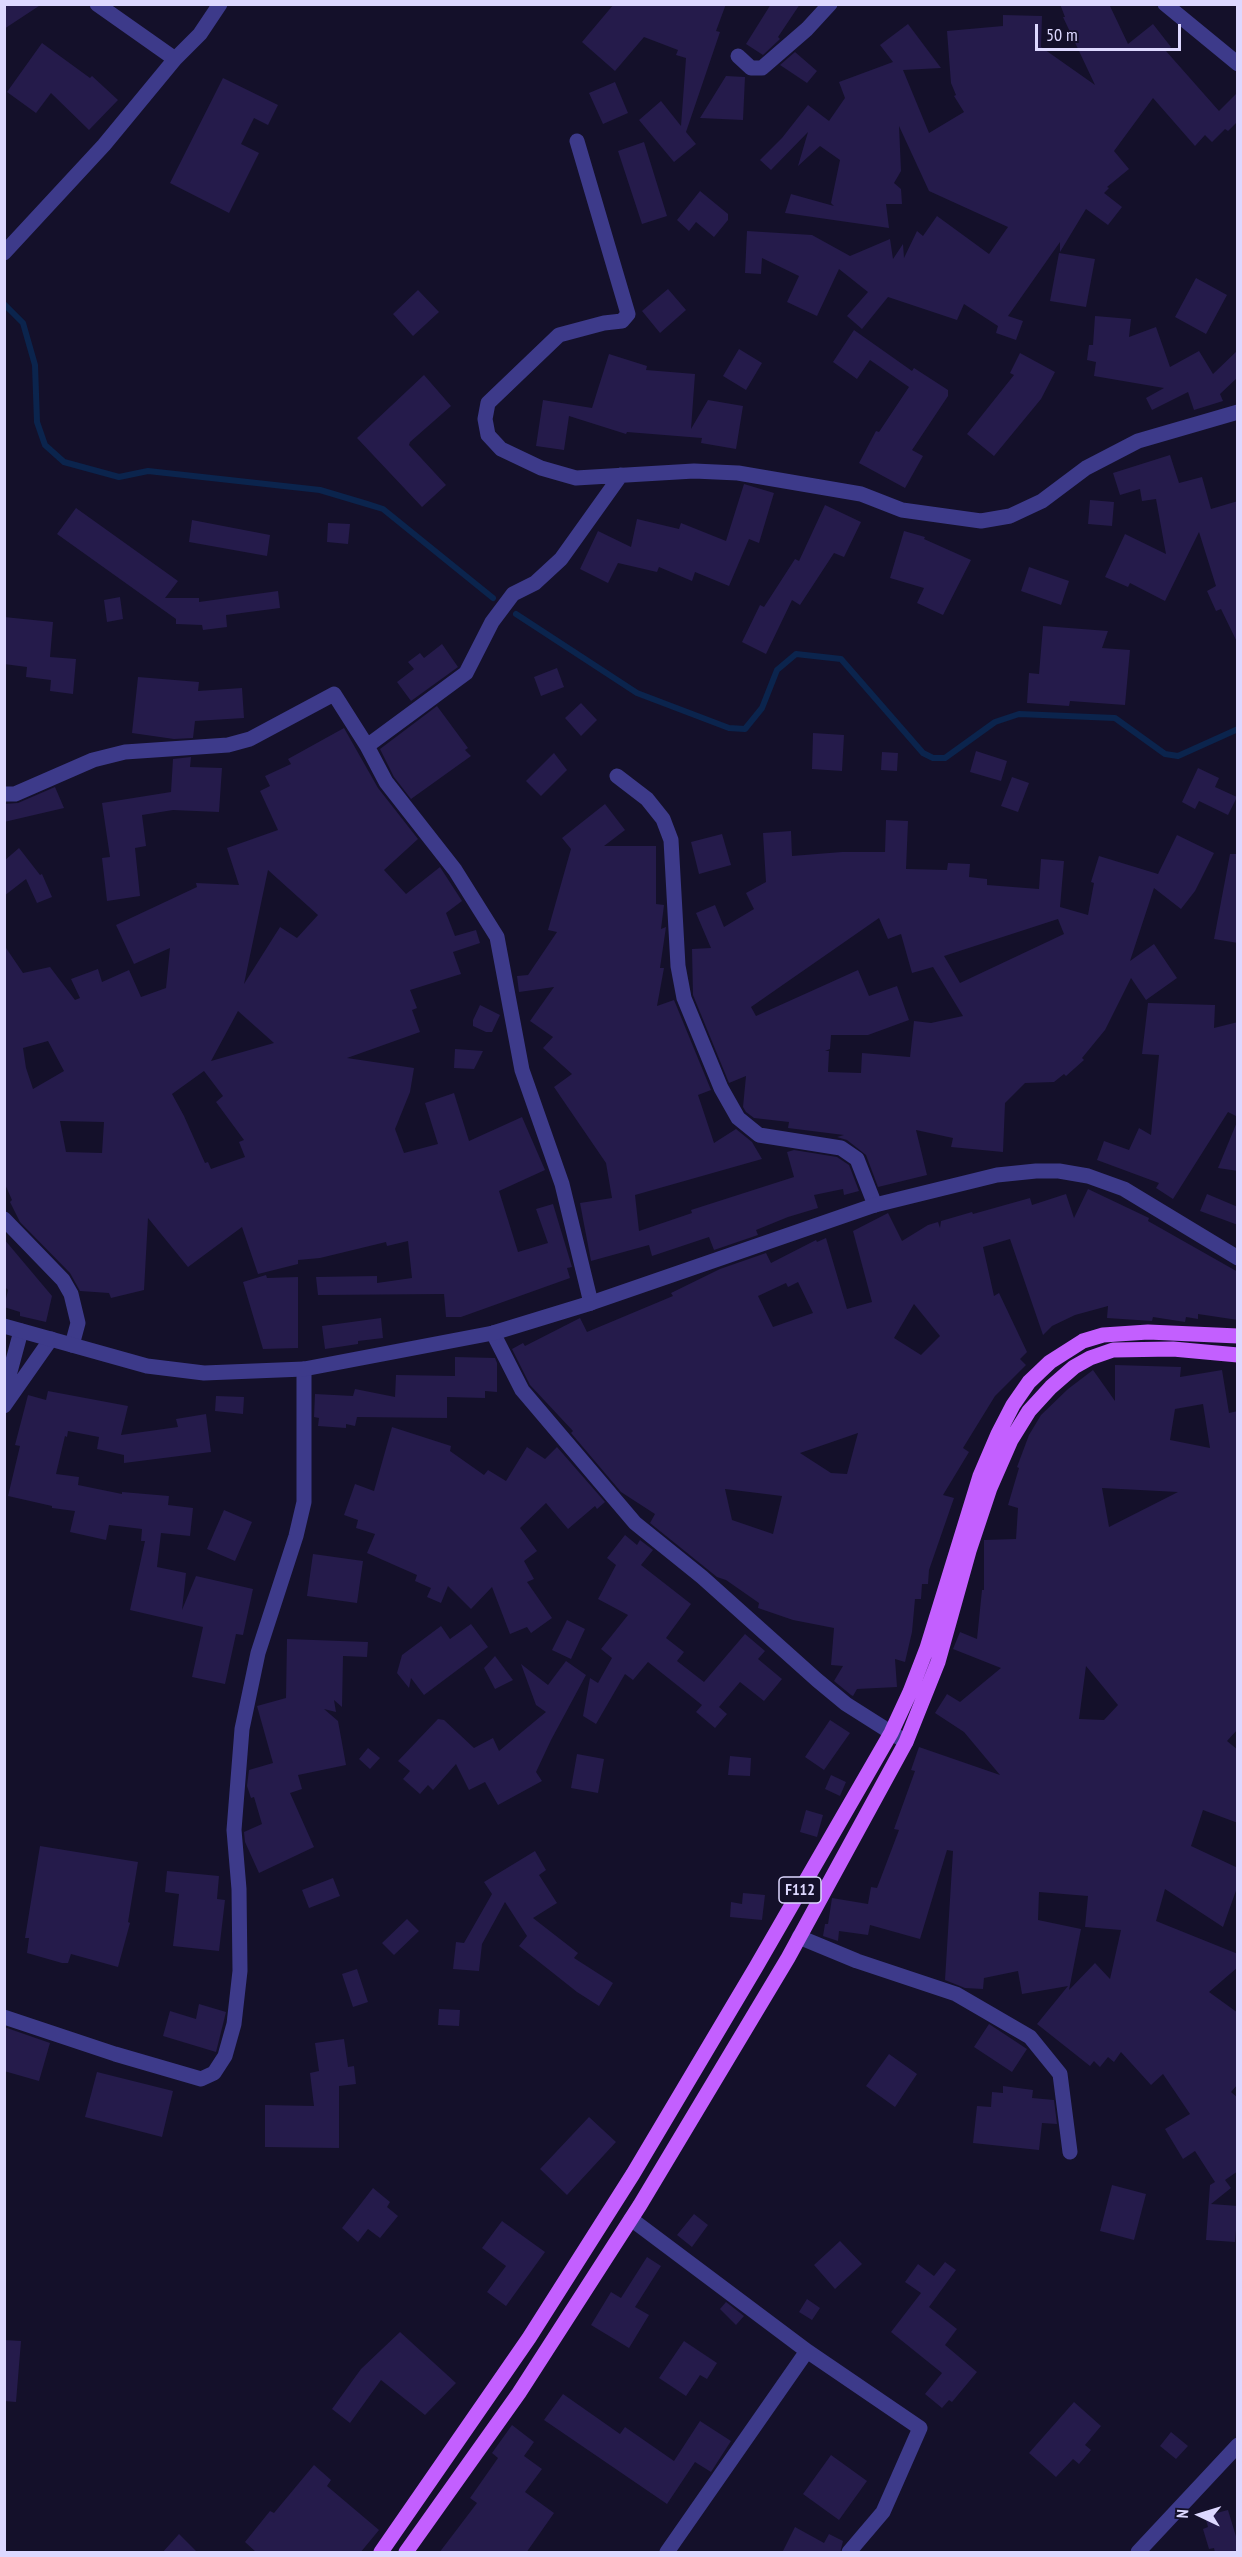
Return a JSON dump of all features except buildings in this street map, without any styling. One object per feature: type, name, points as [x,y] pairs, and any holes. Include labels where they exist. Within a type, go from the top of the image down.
[{"type":"main road","name":"F112","points":[[381,2553],[529,2338],[633,2174],[891,1733],[927,1648],[980,1476],[1013,1405],[1029,1382],[1050,1362],[1083,1341],[1103,1335],[1148,1332],[1238,1336]]},
{"type":"main road","name":"F112","points":[[405,2553],[519,2393],[705,2100],[799,1937],[906,1742],[938,1662],[969,1551],[990,1488],[1011,1440],[1029,1411],[1074,1367],[1090,1358],[1113,1350],[1173,1349],[1238,1355]]},
{"type":"street","points":[[97,4],[175,59]]},
{"type":"street","points":[[4,253],[104,145],[175,59],[200,34],[220,4]]},
{"type":"street","points":[[738,56],[751,68],[762,68],[807,29],[830,4]]},
{"type":"street","points":[[1165,4],[1238,64]]},
{"type":"street","points":[[577,141],[628,314],[622,321],[604,322],[559,334],[488,403],[485,419],[488,435],[501,449],[541,468],[576,478],[694,471],[738,472],[861,494],[902,510],[981,521],[1010,516],[1042,501],[1086,468],[1138,441],[1238,412]]},
{"type":"street","points":[[367,746],[466,673],[492,622],[513,594],[535,583],[561,559],[621,475]]},
{"type":"street","points":[[4,794],[15,794],[93,760],[125,752],[228,745],[250,739],[333,693],[367,746],[386,782],[455,870],[497,938],[522,1070],[562,1184],[591,1303]]},
{"type":"street","points":[[617,776],[647,798],[663,819],[671,840],[678,966],[684,998],[721,1088],[738,1118],[759,1135],[841,1148],[857,1159],[875,1205]]},
{"type":"street","points":[[4,1326],[147,1366],[204,1372],[304,1369],[493,1333],[591,1303],[875,1205],[997,1175],[1059,1171],[1088,1176],[1124,1189],[1238,1258]]},
{"type":"street","points":[[4,1219],[63,1280],[71,1294],[78,1323],[72,1345]]},
{"type":"street","points":[[4,1394],[21,1331]]},
{"type":"street","points":[[493,1333],[522,1390],[635,1523],[702,1577],[846,1704],[906,1742]]},
{"type":"street","points":[[4,1406],[51,1339]]},
{"type":"street","points":[[4,2017],[115,2054],[201,2079],[214,2073],[225,2056],[234,2024],[240,1971],[239,1889],[234,1830],[242,1729],[258,1653],[293,1547],[304,1502],[304,1369]]},
{"type":"street","points":[[799,1937],[857,1961],[956,1994],[1030,2037],[1060,2074],[1070,2152]]},
{"type":"street","points":[[631,2219],[807,2351],[920,2428],[883,2512],[849,2553]]},
{"type":"street","points":[[667,2553],[807,2351]]},
{"type":"street","points":[[1138,2553],[1238,2445]]},
{"type":"waterway","points":[[4,304],[23,323],[35,365],[37,422],[45,445],[64,462],[119,477],[148,471],[320,490],[383,509],[493,598]]},
{"type":"waterway","points":[[516,614],[637,693],[729,728],[745,729],[762,708],[777,670],[796,654],[841,659],[923,753],[933,758],[945,758],[995,722],[1019,714],[1115,718],[1165,754],[1178,756],[1238,729]]}]
